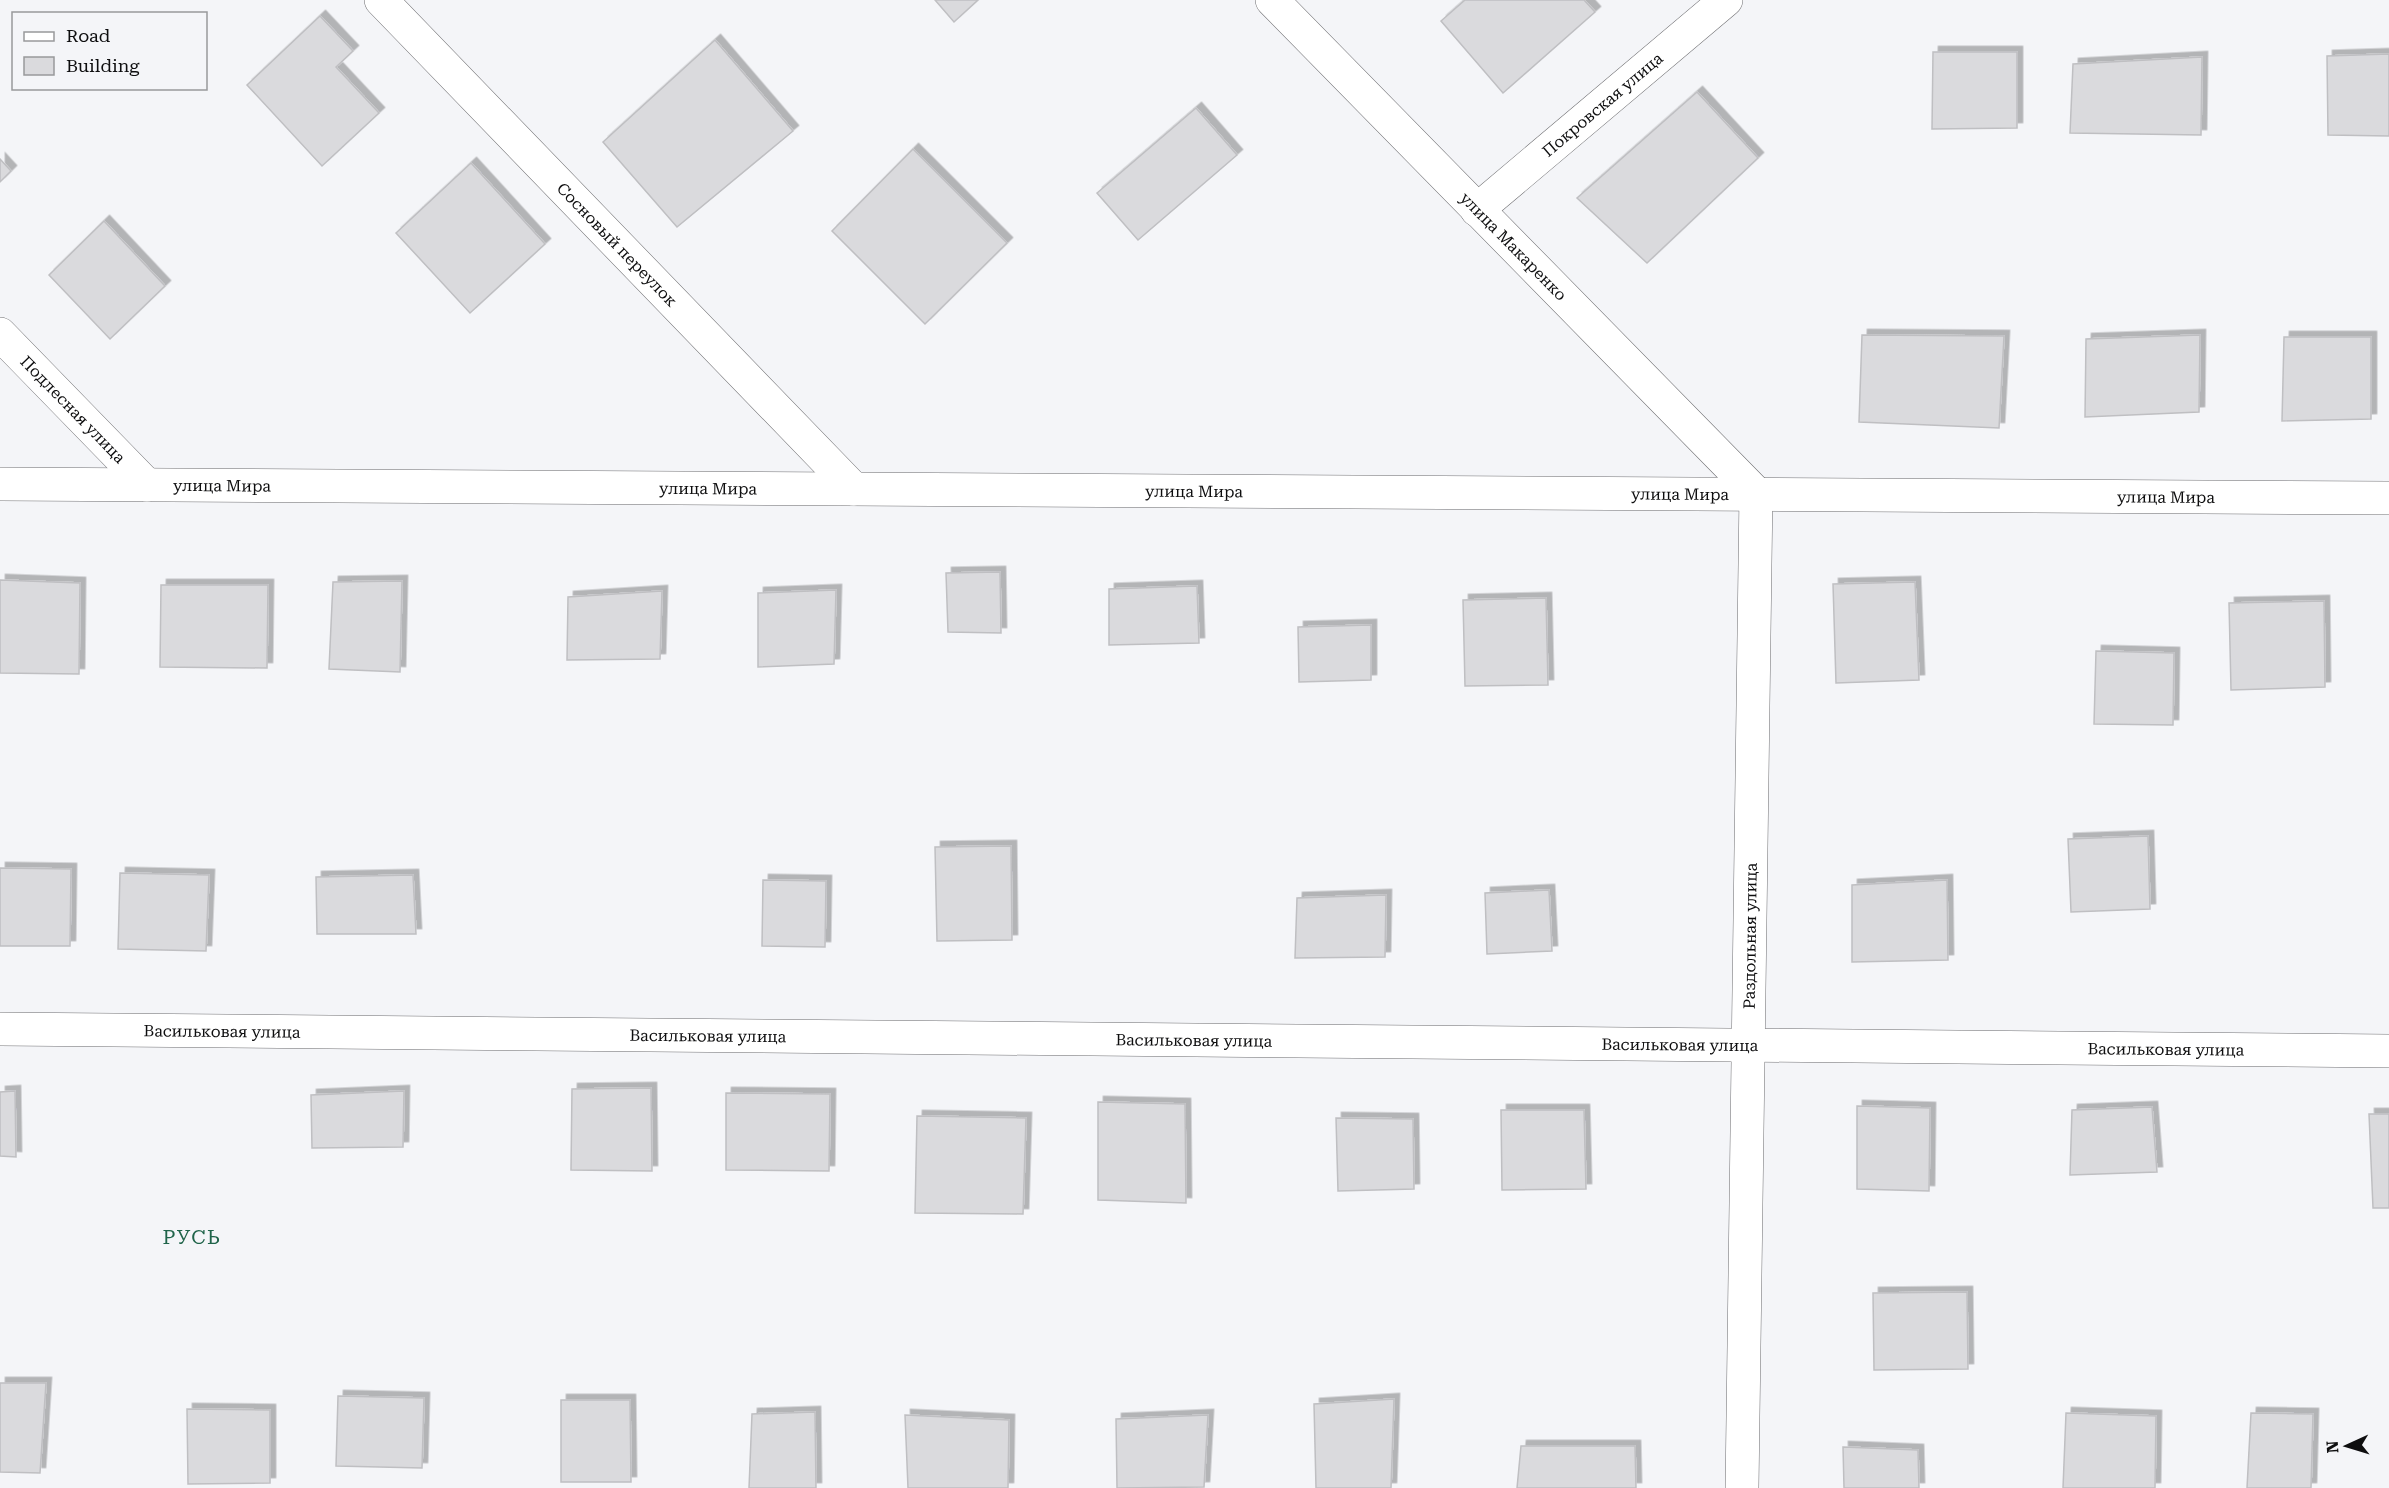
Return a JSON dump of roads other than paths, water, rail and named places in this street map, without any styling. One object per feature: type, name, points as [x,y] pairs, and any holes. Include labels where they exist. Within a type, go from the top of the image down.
[{"type":"street","name":"Сосновый переулок","points":[[381,0],[854,489]]},
{"type":"street","name":"улица Макаренко","points":[[1272,0],[1756,493]]},
{"type":"street","name":"Покровская улица","points":[[1477,210],[1726,0]]},
{"type":"street","name":"Подлесная улица","points":[[0,334],[147,485]]},
{"type":"street","name":"улица Мира","points":[[0,484],[2389,498]]},
{"type":"street","name":"Раздольная улица","points":[[1742,1488],[1756,493]]},
{"type":"street","name":"Васильковая улица","points":[[0,1029],[2389,1051]]},
{"type":"district","name":"РУСЬ","points":[[192,1237]]}]
